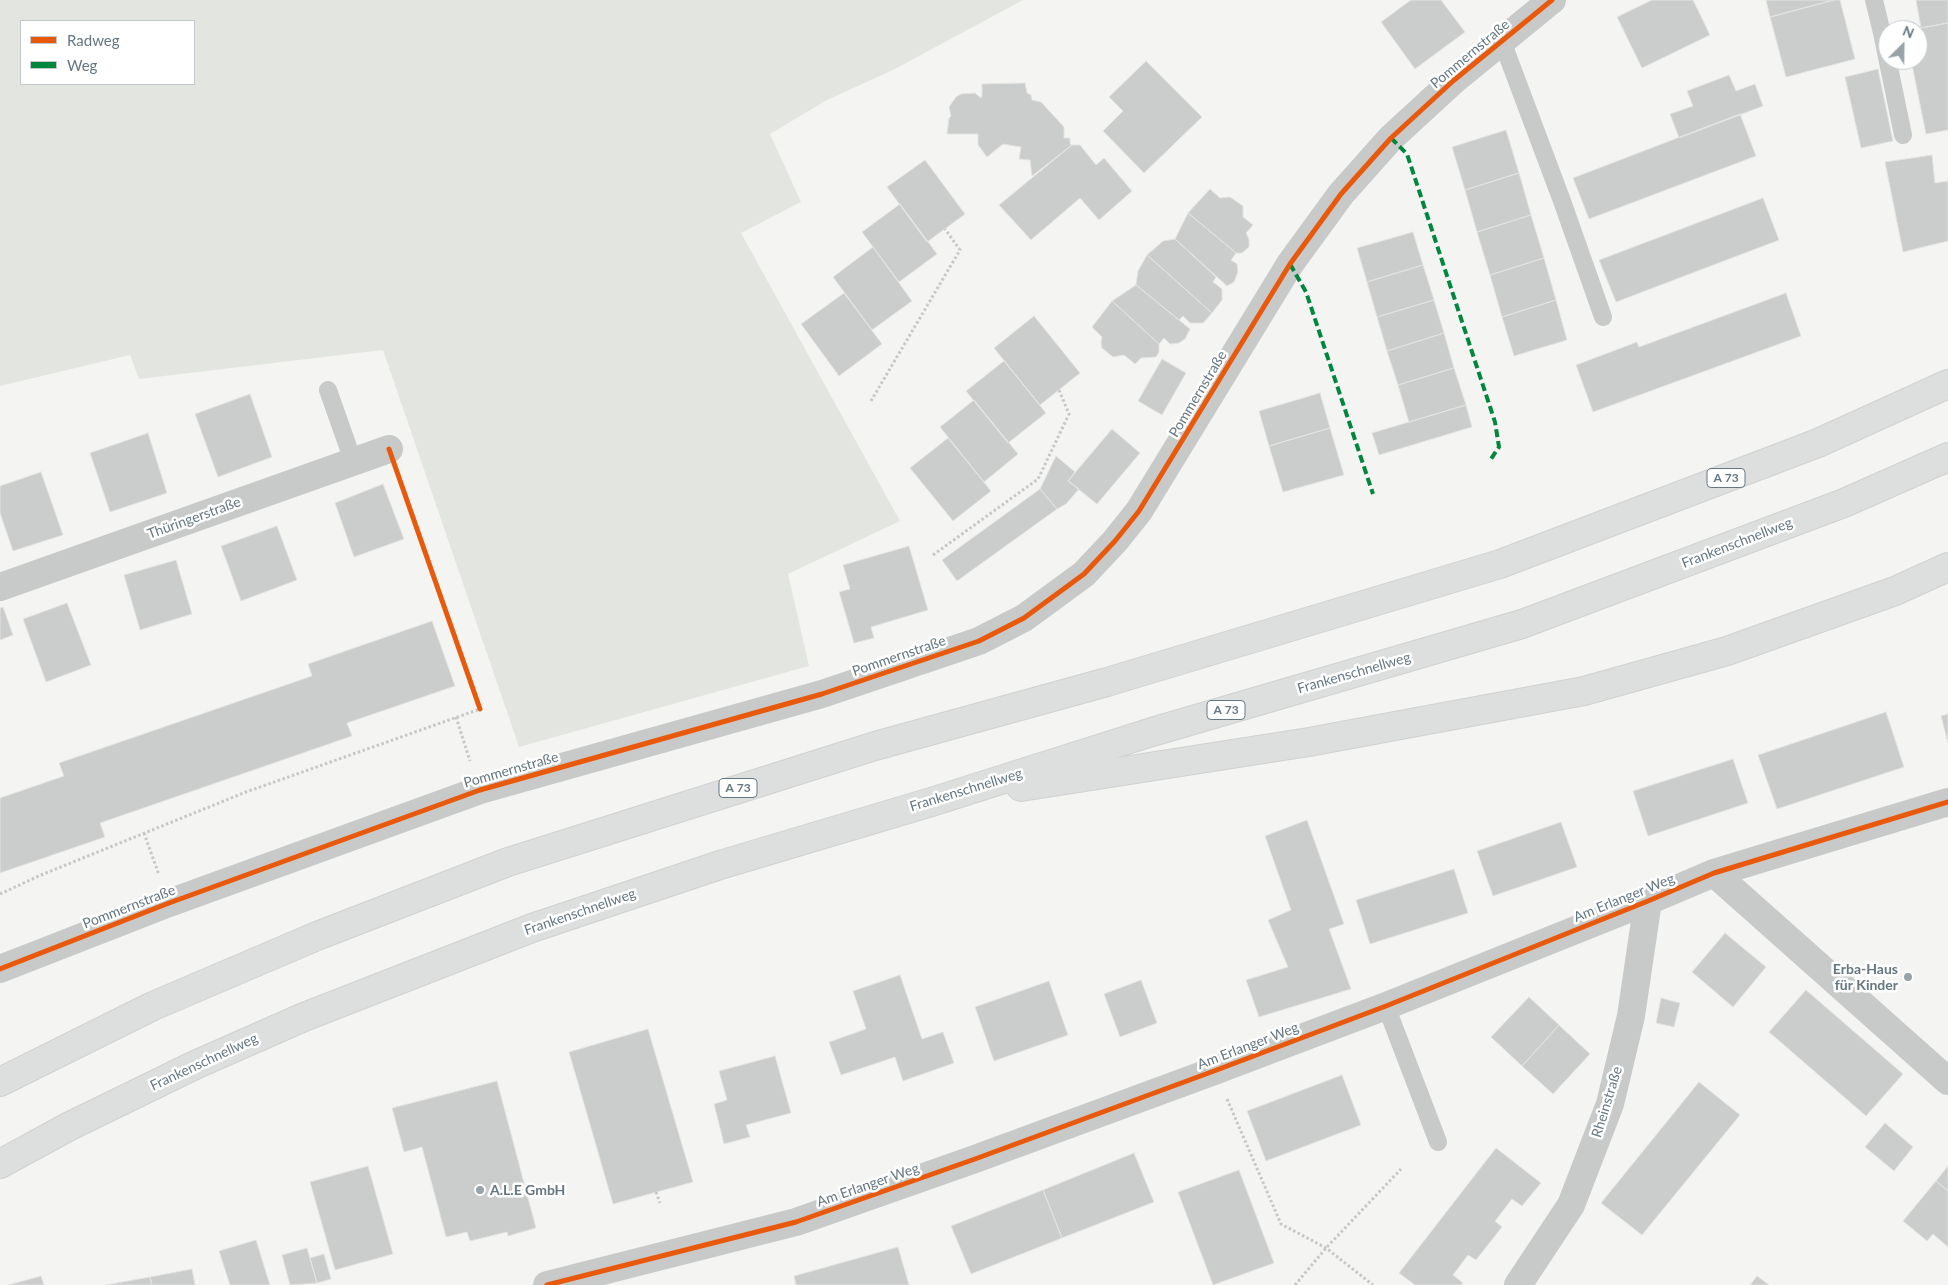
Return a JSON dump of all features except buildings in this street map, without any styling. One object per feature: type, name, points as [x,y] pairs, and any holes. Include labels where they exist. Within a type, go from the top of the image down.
[{"type":"highway","name":"A 73","points":[[0,1082],[153,1006],[317,936],[508,862],[875,746],[1107,682],[1500,564],[1818,443],[1948,384]]},
{"type":"highway","name":"Frankenschnellweg","points":[[0,1164],[68,1127],[195,1065],[304,1017],[451,958],[532,928],[723,864],[931,802],[1152,732],[1522,624],[1844,503],[1948,456]]},
{"type":"highway","points":[[931,802],[1309,742],[1584,692],[1727,651],[1895,590],[1948,567]]},
{"type":"street","name":"Pommernstraße","points":[[0,969],[170,903],[480,790],[822,694],[979,641],[1024,618],[1084,574],[1115,541],[1139,511],[1290,264],[1341,194],[1391,138],[1453,82],[1552,0]]},
{"type":"street","name":"Thüringerstraße","points":[[0,587],[388,449]]},
{"type":"street","name":"Am Erlanger Weg","points":[[547,1285],[796,1222],[966,1162],[1386,1006],[1648,901],[1714,872],[1948,802]]},
{"type":"street","points":[[1714,872],[1948,1081]]},
{"type":"street","name":"Rheinstraße","points":[[1518,1285],[1571,1205],[1610,1104],[1631,1016],[1648,901]]},
{"type":"lane","points":[[1874,0],[1903,135]]},
{"type":"lane","points":[[1502,41],[1603,317]]},
{"type":"lane","points":[[328,390],[352,461]]},
{"type":"lane","points":[[1386,1006],[1438,1142]]},
{"type":"path","points":[[871,400],[960,250],[945,229]]},
{"type":"path","points":[[933,555],[1038,479],[1070,414],[1060,390]]},
{"type":"path","points":[[0,894],[246,792],[480,708]]},
{"type":"path","points":[[456,718],[480,790]]},
{"type":"path","points":[[144,833],[170,903]]},
{"type":"path","points":[[1214,1071],[1281,1224],[1326,1248],[1373,1285]]},
{"type":"path","points":[[1295,1285],[1326,1248],[1401,1169]]},
{"type":"path","points":[[656,1192],[660,1203]]},
{"type":"shaded area","points":[[0,0],[1023,0],[893,70],[827,100],[770,134],[801,202],[741,233],[900,521],[788,574],[809,666],[519,747],[383,350],[139,379],[130,355],[0,386]]},
{"type":"marked path","points":[[1391,138],[1407,154],[1495,422],[1499,447],[1491,459]]},
{"type":"marked path","points":[[1290,264],[1306,292],[1373,494]]},
{"type":"cycle path","points":[[0,969],[169,903],[480,790],[822,694],[979,641],[1024,618],[1084,574],[1115,541],[1139,511],[1290,264],[1341,194],[1391,138],[1453,81],[1552,0]]},
{"type":"cycle path","points":[[389,449],[480,709]]},
{"type":"cycle path","points":[[547,1285],[796,1222],[975,1159],[1386,1006],[1714,873],[1948,802]]},
{"type":"place","name":"Erba-Haus für Kinder","points":[[1908,977]]},
{"type":"place","name":"A.L.E GmbH","points":[[480,1190]]}]
